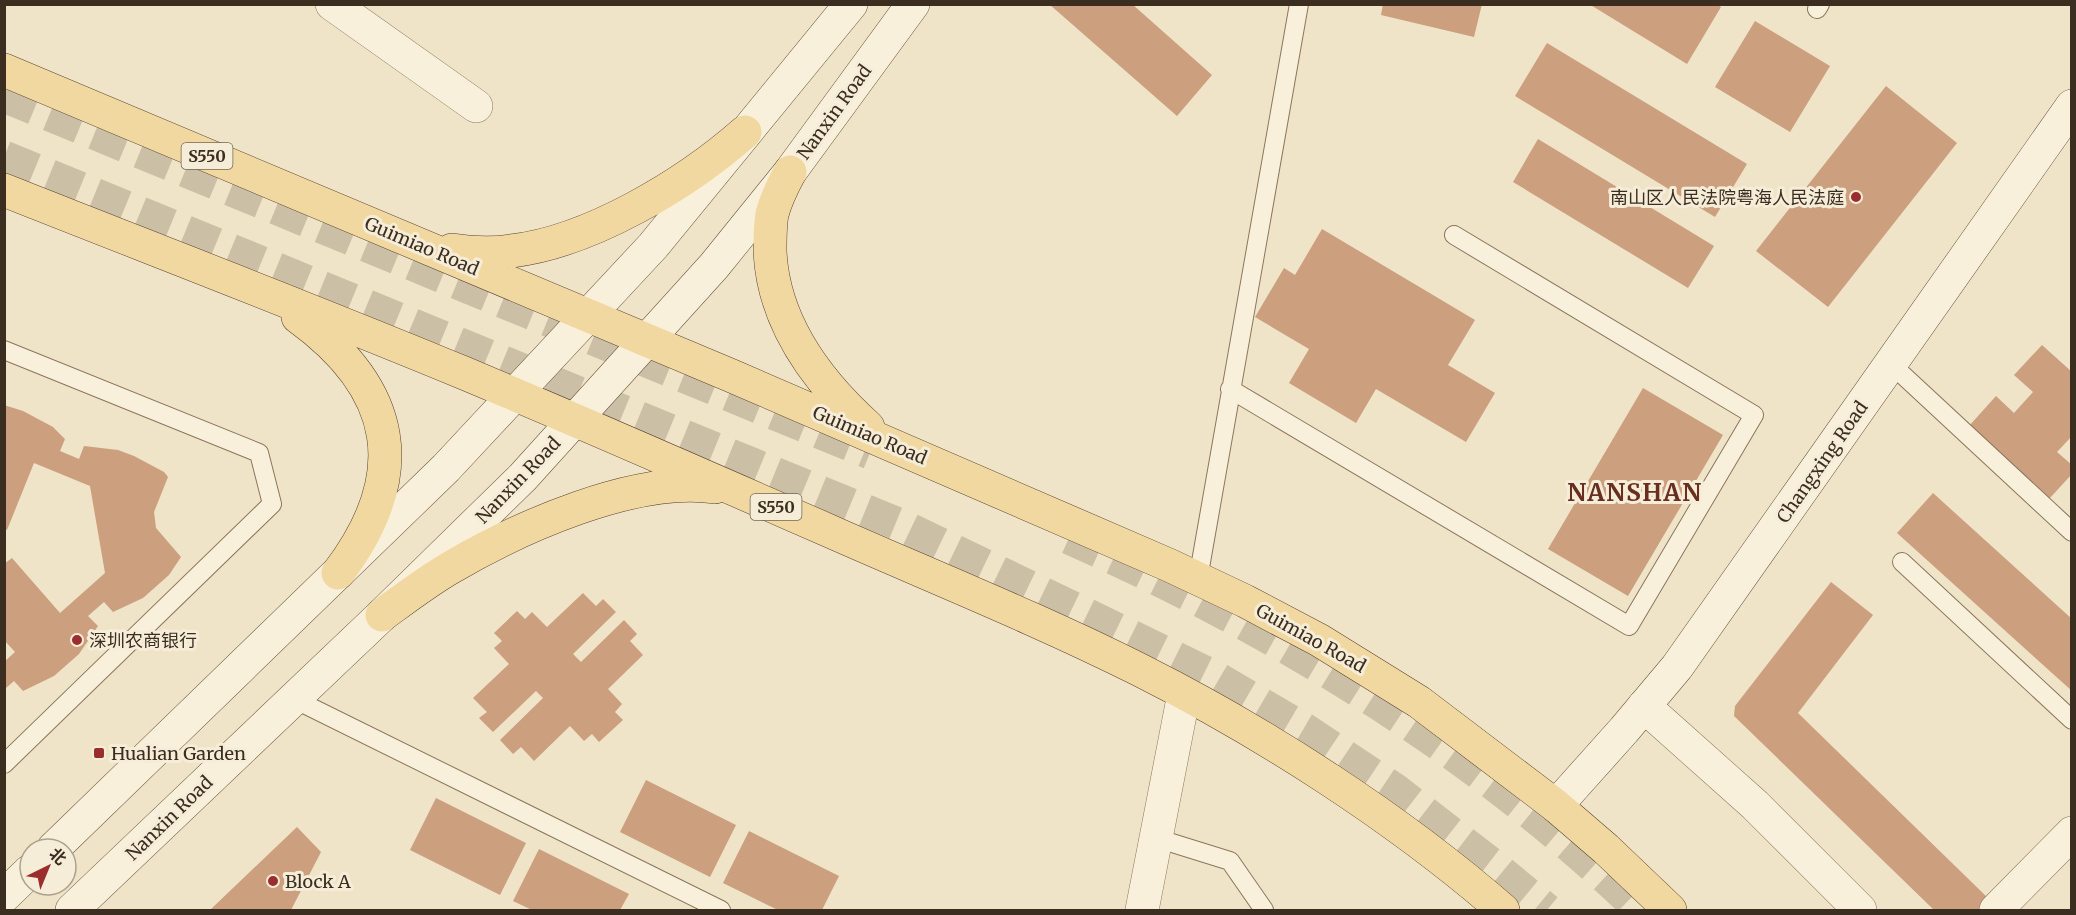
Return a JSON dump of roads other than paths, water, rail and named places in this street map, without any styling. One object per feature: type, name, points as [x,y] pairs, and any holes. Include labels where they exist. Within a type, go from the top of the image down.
[{"type":"main road","points":[[332,4],[476,106]]},
{"type":"main road","points":[[65,837],[446,468],[652,246],[851,4]]},
{"type":"main road","name":"Nanxin Road","points":[[72,910],[506,495],[714,266],[790,171],[913,4]]},
{"type":"main road","name":"Guimiao Road","points":[[4,70],[899,448],[1198,579],[1319,640],[1419,702],[1556,806],[1606,849],[1670,910]]},
{"type":"main road","name":"Changxing Road","points":[[1556,806],[1677,666],[2072,106]]},
{"type":"main road","points":[[409,241],[480,254],[513,251],[579,233],[638,206],[673,186],[725,150],[745,132]]},
{"type":"main road","points":[[790,171],[772,215],[770,241],[771,267],[783,311],[793,335],[807,357],[838,397],[871,429],[899,448]]},
{"type":"main road","name":"S550","points":[[4,190],[574,420],[1046,626],[1140,670],[1276,746],[1420,844],[1503,910]]},
{"type":"main road","points":[[259,292],[313,328],[349,363],[371,395],[384,430],[385,471],[380,493],[365,532],[354,552],[338,573]]},
{"type":"main road","points":[[382,615],[448,569],[499,542],[557,517],[649,489],[708,486],[736,490]]},
{"type":"main road","points":[[1142,910],[1184,694]]},
{"type":"main road","points":[[1644,706],[1755,805],[1860,910]]},
{"type":"main road","points":[[1996,910],[2072,833]]},
{"type":"main road","points":[[4,896],[18,883]]},
{"type":"lane","points":[[1198,579],[1299,4]]},
{"type":"lane","points":[[1230,389],[1629,627],[1754,415],[1454,235]]},
{"type":"lane","points":[[4,350],[259,453],[272,504],[4,764]]},
{"type":"lane","points":[[1891,364],[2072,532]]},
{"type":"lane","points":[[1902,562],[2072,720]]},
{"type":"lane","points":[[294,699],[721,910]]},
{"type":"lane","points":[[1156,838],[1230,861],[1264,910]]},
{"type":"tunnel","points":[[4,96],[870,453]]},
{"type":"tunnel","points":[[4,157],[903,526],[1125,633],[1215,677],[1304,729],[1397,791],[1547,910]]},
{"type":"tunnel","points":[[1069,538],[1223,613],[1298,654],[1371,699],[1442,747],[1511,798],[1577,852],[1640,910]]},
{"type":"place","name":"南山区人民法院粤海人民法庭","points":[[1856,197]]},
{"type":"place","name":"深圳农商银行","points":[[77,640]]},
{"type":"place","name":"Hualian Garden","points":[[99,753]]},
{"type":"place","name":"Block A","points":[[273,881]]},
{"type":"district","name":"NANSHAN","points":[[1635,492]]}]
